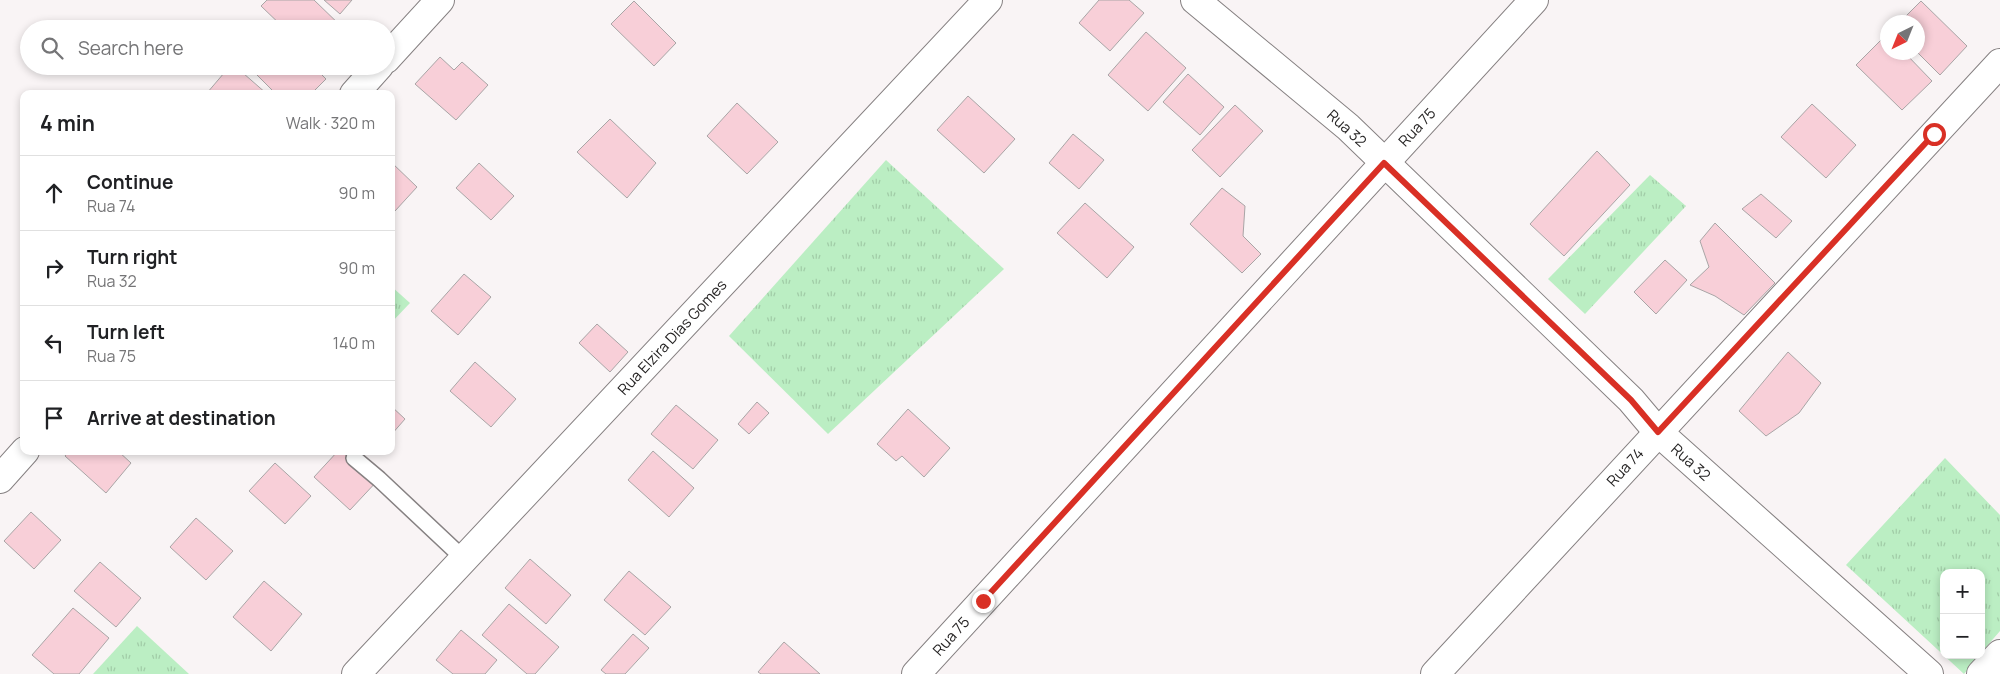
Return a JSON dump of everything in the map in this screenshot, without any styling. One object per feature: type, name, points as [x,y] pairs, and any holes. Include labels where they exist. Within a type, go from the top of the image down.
[{"type":"street","points":[[395,49],[440,0]]},
{"type":"street","name":"Rua Elzira Dias Gomes","points":[[356,674],[988,0]]},
{"type":"street","name":"Rua 32","points":[[1195,0],[1348,128],[1631,400],[1658,432],[1929,674]]},
{"type":"street","name":"Rua 75","points":[[916,674],[1534,0]]},
{"type":"street","name":"Rua 74","points":[[1435,674],[2000,63]]},
{"type":"street","points":[[358,90],[372,75]]},
{"type":"street","points":[[0,479],[21,455]]},
{"type":"street","points":[[1981,674],[2000,654]]},
{"type":"lane","points":[[354,458],[463,558]]},
{"type":"green space","points":[[886,160],[1004,269],[828,434],[729,336]]},
{"type":"green space","points":[[1650,175],[1686,206],[1585,314],[1548,279]]},
{"type":"green space","points":[[395,290],[410,303],[395,319]]},
{"type":"green space","points":[[1945,458],[2000,515],[2000,631],[1985,648],[1985,569],[1940,569],[1940,652],[1846,565]]},
{"type":"green space","points":[[137,626],[189,674],[93,674]]},
{"type":"green space","points":[[1948,659],[1977,659],[1964,674]]},
{"type":"building","points":[[267,0],[314,0],[335,20],[276,20],[261,6]]},
{"type":"building","points":[[324,0],[352,0],[340,14]]},
{"type":"building","points":[[1099,0],[1129,0],[1144,13],[1110,51],[1079,23]]},
{"type":"building","points":[[634,1],[676,43],[654,66],[611,24]]},
{"type":"building","points":[[1921,1],[1967,46],[1940,75],[1925,60],[1925,15],[1907,15]]},
{"type":"building","points":[[1146,32],[1186,68],[1148,111],[1108,75]]},
{"type":"building","points":[[1880,41],[1880,60],[1912,60],[1932,81],[1902,110],[1856,65]]},
{"type":"building","points":[[440,57],[454,70],[462,62],[488,85],[456,120],[415,84]]},
{"type":"building","points":[[1188,74],[1224,107],[1200,135],[1163,102]]},
{"type":"building","points":[[222,75],[245,75],[262,90],[210,90]]},
{"type":"building","points":[[257,75],[322,75],[326,79],[315,90],[272,90]]},
{"type":"building","points":[[968,96],[1015,139],[984,173],[937,130]]},
{"type":"building","points":[[737,103],[778,142],[747,174],[707,136]]},
{"type":"building","points":[[1812,104],[1856,145],[1826,178],[1781,137]]},
{"type":"building","points":[[1235,105],[1263,131],[1220,177],[1192,150]]},
{"type":"building","points":[[610,119],[656,163],[627,198],[577,152]]},
{"type":"building","points":[[1073,134],[1104,160],[1079,189],[1049,163]]},
{"type":"building","points":[[1597,151],[1630,185],[1564,256],[1530,224]]},
{"type":"building","points":[[479,163],[514,196],[491,220],[456,188]]},
{"type":"building","points":[[395,166],[417,187],[395,211]]},
{"type":"building","points":[[1222,188],[1245,206],[1243,236],[1261,254],[1242,273],[1190,224]]},
{"type":"building","points":[[1761,194],[1792,221],[1776,238],[1742,209]]},
{"type":"building","points":[[1085,203],[1134,247],[1107,278],[1057,233]]},
{"type":"building","points":[[1715,223],[1775,283],[1744,315],[1715,296],[1690,285],[1709,267],[1700,241]]},
{"type":"building","points":[[1665,260],[1687,280],[1656,314],[1634,292]]},
{"type":"building","points":[[464,274],[491,297],[458,335],[431,311]]},
{"type":"building","points":[[597,324],[628,352],[610,372],[579,343]]},
{"type":"building","points":[[1788,352],[1821,383],[1799,413],[1766,436],[1739,411]]},
{"type":"building","points":[[475,362],[516,399],[491,427],[450,391]]},
{"type":"building","points":[[757,402],[769,413],[749,434],[738,424]]},
{"type":"building","points":[[676,405],[718,440],[693,469],[651,434]]},
{"type":"building","points":[[908,409],[950,448],[924,477],[902,456],[896,461],[877,444]]},
{"type":"building","points":[[395,410],[405,419],[395,430]]},
{"type":"building","points":[[653,451],[694,488],[669,517],[628,480]]},
{"type":"building","points":[[122,455],[131,463],[106,493],[65,456]]},
{"type":"building","points":[[334,455],[357,455],[379,479],[350,510],[314,477]]},
{"type":"building","points":[[275,463],[311,496],[285,524],[249,491]]},
{"type":"building","points":[[31,512],[61,540],[34,569],[4,541]]},
{"type":"building","points":[[196,518],[233,551],[206,580],[170,547]]},
{"type":"building","points":[[530,559],[571,595],[546,624],[505,588]]},
{"type":"building","points":[[100,562],[141,598],[116,627],[74,591]]},
{"type":"building","points":[[629,571],[671,607],[645,635],[604,600]]},
{"type":"building","points":[[264,581],[302,614],[271,651],[233,617]]},
{"type":"building","points":[[509,604],[559,647],[535,674],[527,674],[482,635]]},
{"type":"building","points":[[73,608],[109,638],[79,674],[54,674],[32,655]]},
{"type":"building","points":[[461,630],[497,660],[485,674],[453,674],[436,660]]},
{"type":"building","points":[[633,634],[649,648],[625,674],[606,674],[601,670]]},
{"type":"building","points":[[784,642],[820,674],[761,674],[758,672]]},
{"type":"route","points":[[983,601],[1384,163],[1631,400],[1658,432],[1934,134]]}]
